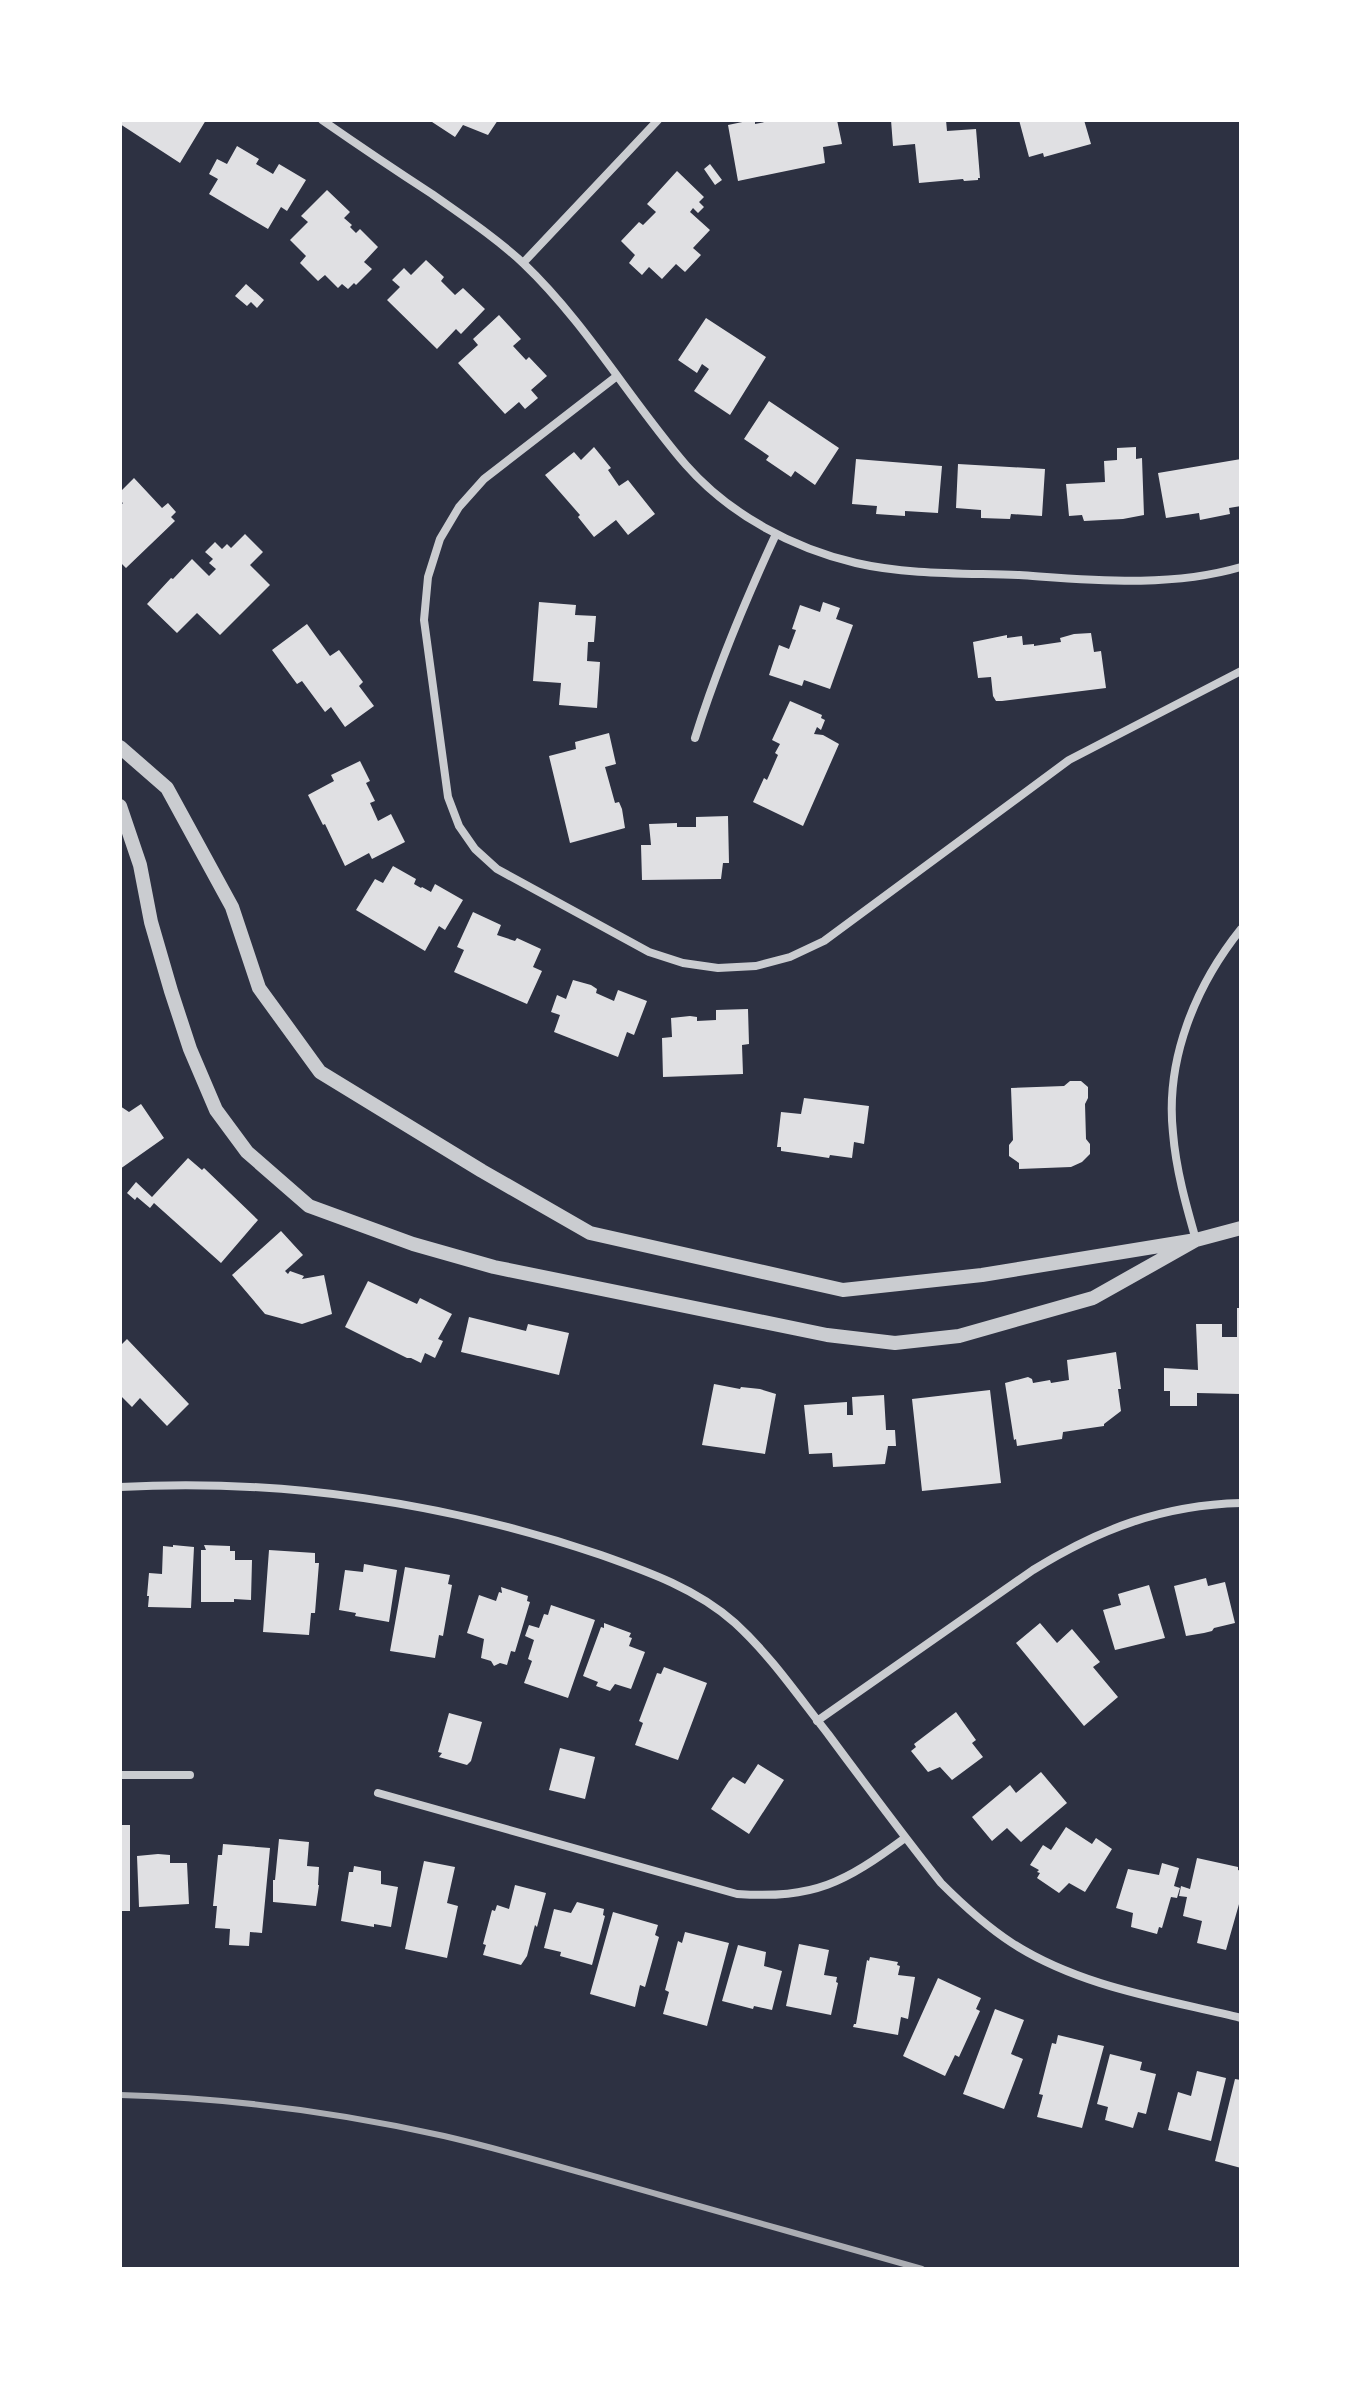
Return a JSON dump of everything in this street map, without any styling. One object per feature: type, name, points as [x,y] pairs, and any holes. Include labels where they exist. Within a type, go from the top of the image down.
[{"type":"street","points":[[322,120],[481,228],[523,263],[558,300],[687,467],[723,500],[776,534],[813,551],[901,569],[1121,581],[1174,579],[1241,567]]},
{"type":"street","points":[[523,263],[658,120]]},
{"type":"street","points":[[617,376],[484,479],[459,507],[440,539],[428,577],[424,620],[448,797],[459,826],[475,849],[497,869],[649,952],[683,963],[718,968],[756,966],[790,957],[824,941],[1069,760],[1241,671]]},
{"type":"street","points":[[695,738],[740,611],[776,534]]},
{"type":"street","points":[[120,747],[167,788],[232,907],[259,988],[320,1072],[590,1233],[843,1290],[982,1275],[1196,1240],[1241,1228]]},
{"type":"street","points":[[120,806],[140,865],[151,922],[171,991],[190,1049],[216,1110],[247,1152],[309,1206],[413,1244],[494,1267],[827,1335],[895,1343],[959,1336],[1093,1298],[1196,1240]]},
{"type":"street","points":[[1196,1240],[1176,1160],[1172,1129],[1173,1083],[1181,1040],[1196,998],[1219,956],[1241,929]]},
{"type":"street","points":[[120,1487],[211,1486],[306,1491],[400,1504],[483,1521],[567,1544],[653,1573],[695,1595],[732,1621],[767,1655],[905,1838],[941,1883],[975,1916],[1012,1944],[1099,1983],[1241,2018]]},
{"type":"street","points":[[817,1721],[1070,1547],[1114,1527],[1159,1513],[1212,1503],[1241,1503]]},
{"type":"street","points":[[120,1775],[190,1775]]},
{"type":"street","points":[[378,1793],[737,1894],[794,1894],[839,1882],[872,1863],[905,1838]]},
{"type":"building","points":[[120,120],[206,120],[180,163],[120,124]]},
{"type":"building","points":[[429,120],[498,120],[488,135],[463,125],[455,137]]},
{"type":"building","points":[[755,120],[755,124],[775,120],[837,120],[842,144],[823,147],[825,163],[738,181],[728,125]]},
{"type":"building","points":[[891,120],[946,120],[947,131],[976,129],[980,178],[919,183],[915,144],[893,146]]},
{"type":"building","points":[[1019,120],[1084,120],[1091,144],[1044,157],[1043,153],[1029,157]]},
{"type":"building","points":[[237,146],[259,159],[256,164],[273,174],[279,164],[306,180],[287,211],[281,207],[268,229],[209,194],[218,179],[209,174],[217,159],[227,164]]},
{"type":"building","points":[[710,164],[722,180],[715,185],[704,169]]},
{"type":"building","points":[[677,171],[704,197],[699,202],[704,207],[698,213],[693,208],[690,212],[710,230],[693,248],[701,255],[685,272],[676,264],[662,279],[649,267],[642,275],[629,263],[635,255],[621,241],[639,222],[643,225],[656,212],[647,204]]},
{"type":"building","points":[[327,190],[350,212],[344,218],[352,225],[350,227],[356,233],[360,229],[378,247],[364,262],[372,269],[348,289],[342,284],[338,288],[325,275],[318,281],[300,263],[306,256],[290,240],[308,222],[301,216]]},
{"type":"building","points":[[426,260],[444,277],[441,281],[455,295],[463,288],[485,309],[461,334],[456,329],[437,349],[387,300],[400,287],[392,280],[404,268],[411,275]]},
{"type":"building","points":[[246,284],[264,300],[257,308],[251,302],[247,306],[235,296]]},
{"type":"building","points":[[499,315],[521,339],[513,346],[547,376],[531,390],[538,398],[525,409],[519,402],[505,414],[458,363],[478,345],[473,339]]},
{"type":"building","points":[[706,318],[766,357],[730,415],[694,391],[709,369],[702,364],[697,373],[678,360]]},
{"type":"building","points":[[769,401],[839,448],[815,485],[795,471],[791,477],[766,460],[769,456],[744,439]]},
{"type":"building","points":[[594,447],[611,468],[608,470],[619,486],[628,480],[655,514],[628,535],[616,520],[594,537],[578,517],[580,515],[545,475],[574,452],[581,460]]},
{"type":"building","points":[[1136,447],[1136,459],[1142,458],[1144,515],[1084,521],[1082,515],[1069,516],[1066,484],[1105,482],[1104,461],[1117,460],[1117,448]]},
{"type":"building","points":[[856,459],[942,466],[938,513],[905,511],[905,516],[876,514],[877,506],[852,504]]},
{"type":"building","points":[[1241,459],[1241,506],[1229,508],[1230,514],[1200,520],[1199,513],[1166,518],[1158,473]]},
{"type":"building","points":[[958,464],[1045,469],[1042,516],[1011,514],[1010,519],[981,518],[981,510],[956,508]]},
{"type":"building","points":[[134,478],[162,508],[168,503],[176,512],[171,517],[175,521],[126,568],[120,562],[120,506],[123,503],[120,492]]},
{"type":"building","points":[[245,534],[263,552],[250,565],[270,585],[220,635],[197,613],[177,633],[147,604],[192,559],[209,576],[216,569],[209,563],[213,559],[205,552],[215,542],[222,549],[227,544],[231,548]]},
{"type":"building","points":[[539,602],[576,605],[575,615],[596,616],[594,642],[588,642],[587,661],[600,662],[597,708],[559,705],[561,683],[533,681]]},
{"type":"building","points":[[823,602],[840,608],[836,619],[853,625],[830,689],[804,680],[802,686],[769,675],[779,645],[789,649],[800,605],[820,612]]},
{"type":"building","points":[[307,624],[330,656],[339,650],[363,682],[359,686],[374,706],[345,727],[331,707],[325,712],[302,681],[297,684],[272,650]]},
{"type":"building","points":[[1091,633],[1094,652],[1101,651],[1106,688],[996,701],[991,677],[978,678],[973,642],[1007,635],[1007,638],[1022,636],[1023,645],[1034,646],[1061,642],[1060,638],[1074,634]]},
{"type":"building","points":[[790,701],[822,715],[821,718],[825,720],[821,730],[817,727],[814,734],[823,735],[839,744],[803,826],[753,802],[778,755],[775,753],[780,744],[772,740]]},
{"type":"building","points":[[609,733],[616,764],[605,767],[615,803],[619,802],[622,809],[625,828],[570,843],[549,756],[576,749],[575,742]]},
{"type":"building","points":[[360,761],[370,781],[366,783],[375,801],[370,803],[378,821],[391,814],[405,842],[372,859],[369,853],[345,866],[308,795],[334,781],[331,775]]},
{"type":"building","points":[[728,816],[729,863],[723,863],[721,879],[642,880],[641,845],[651,845],[649,824],[677,823],[677,827],[696,827],[696,817]]},
{"type":"building","points":[[393,866],[416,879],[414,884],[421,888],[431,892],[435,884],[463,900],[445,930],[439,926],[425,951],[356,910],[375,879],[383,883]]},
{"type":"building","points":[[473,912],[501,925],[497,935],[515,941],[517,938],[541,949],[533,967],[542,971],[527,1004],[454,972],[464,950],[457,947]]},
{"type":"building","points":[[573,980],[591,985],[597,989],[596,993],[614,1001],[618,990],[647,1001],[634,1035],[627,1032],[618,1057],[554,1032],[560,1015],[551,1012],[557,995],[566,999]]},
{"type":"building","points":[[748,1009],[749,1044],[742,1045],[743,1074],[663,1077],[662,1038],[672,1037],[671,1018],[690,1016],[697,1017],[697,1021],[716,1020],[716,1010]]},
{"type":"building","points":[[1070,1081],[1081,1081],[1088,1087],[1086,1139],[1090,1144],[1090,1154],[1071,1167],[1019,1169],[1019,1163],[1009,1156],[1009,1145],[1013,1140],[1011,1088],[1064,1086]]},
{"type":"building","points":[[804,1098],[869,1106],[864,1144],[854,1142],[852,1158],[781,1151],[781,1147],[777,1147],[781,1112],[801,1114]]},
{"type":"building","points":[[141,1104],[164,1138],[120,1169],[120,1106],[129,1112]]},
{"type":"building","points":[[188,1158],[202,1170],[204,1168],[258,1220],[221,1263],[154,1203],[150,1208],[127,1193],[136,1182],[152,1197]]},
{"type":"building","points":[[281,1231],[303,1255],[285,1271],[304,1276],[302,1279],[324,1275],[332,1314],[302,1324],[265,1314],[232,1275]]},
{"type":"building","points":[[368,1281],[417,1304],[420,1298],[452,1314],[438,1339],[443,1341],[435,1358],[425,1353],[421,1363],[345,1327]]},
{"type":"building","points":[[1237,1308],[1241,1308],[1241,1394],[1197,1393],[1197,1406],[1170,1406],[1170,1391],[1164,1391],[1164,1368],[1198,1370],[1196,1324],[1222,1324],[1222,1337],[1237,1337]]},
{"type":"building","points":[[469,1317],[526,1331],[528,1324],[569,1333],[559,1375],[461,1352]]},
{"type":"building","points":[[127,1339],[189,1404],[167,1426],[140,1398],[132,1407],[120,1395],[120,1346]]},
{"type":"building","points":[[1116,1352],[1121,1411],[1104,1426],[1063,1432],[1062,1439],[1017,1446],[1005,1383],[1028,1377],[1033,1383],[1069,1380],[1067,1360]]},
{"type":"building","points":[[714,1384],[776,1394],[765,1454],[702,1445]]},
{"type":"building","points":[[990,1390],[1001,1483],[922,1491],[912,1399]]},
{"type":"building","points":[[884,1395],[886,1430],[895,1430],[896,1446],[888,1446],[885,1464],[833,1467],[832,1453],[809,1454],[804,1405],[847,1402],[847,1415],[853,1415],[852,1397]]},
{"type":"building","points":[[204,1545],[230,1546],[230,1551],[235,1551],[235,1560],[252,1560],[251,1600],[201,1602],[201,1550],[206,1550]]},
{"type":"building","points":[[163,1546],[194,1547],[191,1608],[148,1607],[149,1573],[162,1574]]},
{"type":"building","points":[[269,1550],[315,1553],[315,1563],[319,1563],[315,1613],[311,1613],[309,1635],[263,1632]]},
{"type":"building","points":[[364,1564],[397,1570],[389,1622],[339,1610],[345,1570],[363,1572]]},
{"type":"building","points":[[405,1567],[450,1575],[448,1584],[452,1585],[443,1636],[439,1635],[435,1658],[390,1651]]},
{"type":"building","points":[[1206,1578],[1208,1586],[1225,1582],[1235,1623],[1186,1636],[1174,1586]]},
{"type":"building","points":[[1149,1585],[1165,1638],[1115,1650],[1103,1610],[1121,1605],[1118,1594]]},
{"type":"building","points":[[501,1587],[528,1596],[527,1601],[530,1602],[515,1652],[511,1651],[507,1665],[500,1663],[494,1666],[491,1661],[481,1658],[484,1639],[467,1633],[479,1595],[496,1601],[499,1592],[502,1593]]},
{"type":"building","points":[[551,1605],[595,1620],[568,1698],[524,1683],[532,1661],[528,1659],[534,1640],[525,1636],[529,1625],[539,1628]]},
{"type":"building","points":[[604,1623],[631,1633],[629,1646],[645,1652],[631,1689],[615,1684],[610,1691],[596,1686],[598,1682],[583,1676]]},
{"type":"building","points":[[1040,1623],[1057,1643],[1072,1629],[1100,1662],[1093,1667],[1118,1697],[1084,1726],[1016,1643]]},
{"type":"building","points":[[664,1667],[707,1683],[678,1760],[635,1745],[643,1723],[639,1721],[657,1673],[661,1674]]},
{"type":"building","points":[[956,1712],[976,1740],[972,1743],[983,1757],[952,1780],[940,1767],[928,1772],[911,1751],[916,1747],[914,1744]]},
{"type":"building","points":[[449,1713],[482,1722],[471,1761],[467,1765],[439,1757]]},
{"type":"building","points":[[560,1748],[595,1757],[585,1799],[549,1790]]},
{"type":"building","points":[[758,1764],[784,1780],[749,1834],[711,1809],[733,1777],[745,1784]]},
{"type":"building","points":[[1041,1772],[1067,1803],[1021,1842],[1007,1828],[992,1841],[972,1817],[1010,1785],[1016,1793]]},
{"type":"building","points":[[120,1825],[130,1825],[130,1911],[120,1911]]},
{"type":"building","points":[[1066,1827],[1092,1844],[1096,1838],[1112,1849],[1085,1892],[1069,1883],[1059,1893],[1037,1878],[1039,1870],[1030,1865],[1043,1845],[1051,1850]]},
{"type":"building","points":[[279,1839],[309,1842],[307,1866],[319,1867],[316,1906],[273,1902]]},
{"type":"building","points":[[223,1844],[270,1848],[262,1933],[250,1932],[249,1946],[229,1945],[230,1929],[215,1928],[217,1906],[213,1906],[218,1855],[222,1855]]},
{"type":"building","points":[[170,1855],[170,1863],[187,1863],[189,1904],[139,1907],[137,1856]]},
{"type":"building","points":[[1197,1858],[1238,1867],[1241,1871],[1241,1897],[1226,1950],[1197,1943],[1202,1921],[1183,1916],[1187,1897],[1179,1896],[1181,1886],[1190,1889]]},
{"type":"building","points":[[424,1861],[455,1867],[447,1903],[458,1906],[447,1958],[405,1949]]},
{"type":"building","points":[[1162,1863],[1179,1868],[1174,1886],[1180,1888],[1177,1898],[1171,1897],[1162,1928],[1159,1927],[1157,1934],[1131,1927],[1133,1913],[1116,1908],[1128,1869],[1159,1875]]},
{"type":"building","points":[[354,1866],[381,1871],[381,1884],[398,1887],[391,1927],[341,1921],[349,1872],[353,1872]]},
{"type":"building","points":[[515,1885],[546,1893],[527,1956],[521,1965],[483,1955],[492,1910],[495,1911],[497,1905],[509,1909]]},
{"type":"building","points":[[577,1902],[604,1909],[605,1916],[592,1965],[544,1948],[554,1909],[571,1913]]},
{"type":"building","points":[[613,1912],[658,1925],[655,1935],[659,1937],[645,1987],[640,1985],[635,2007],[590,1994]]},
{"type":"building","points":[[685,1932],[729,1943],[707,2026],[663,2014],[669,1992],[665,1990],[678,1941],[682,1943]]},
{"type":"building","points":[[799,1944],[829,1950],[824,1975],[837,1977],[838,1983],[831,2015],[786,2006]]},
{"type":"building","points":[[738,1945],[766,1952],[764,1966],[782,1971],[772,2010],[722,2001]]},
{"type":"building","points":[[870,1957],[898,1962],[898,1975],[915,1977],[908,2019],[901,2017],[898,2035],[853,2027]]},
{"type":"building","points":[[938,1978],[981,1998],[976,2009],[980,2011],[959,2057],[955,2055],[945,2076],[903,2056]]},
{"type":"building","points":[[995,2009],[1024,2020],[1011,2054],[1023,2059],[1004,2109],[963,2094]]},
{"type":"building","points":[[1058,2035],[1104,2046],[1082,2128],[1037,2117],[1043,2095],[1039,2094],[1052,2043],[1056,2044]]},
{"type":"building","points":[[1110,2054],[1142,2062],[1140,2070],[1156,2074],[1146,2114],[1138,2112],[1133,2128],[1105,2120],[1108,2107],[1097,2104]]},
{"type":"building","points":[[1197,2071],[1226,2078],[1211,2141],[1168,2130],[1178,2092],[1191,2096]]},
{"type":"building","points":[[1235,2079],[1241,2080],[1241,2168],[1215,2161]]},
{"type":"railway","points":[[120,2095],[202,2099],[283,2108],[444,2136],[922,2269]]}]
